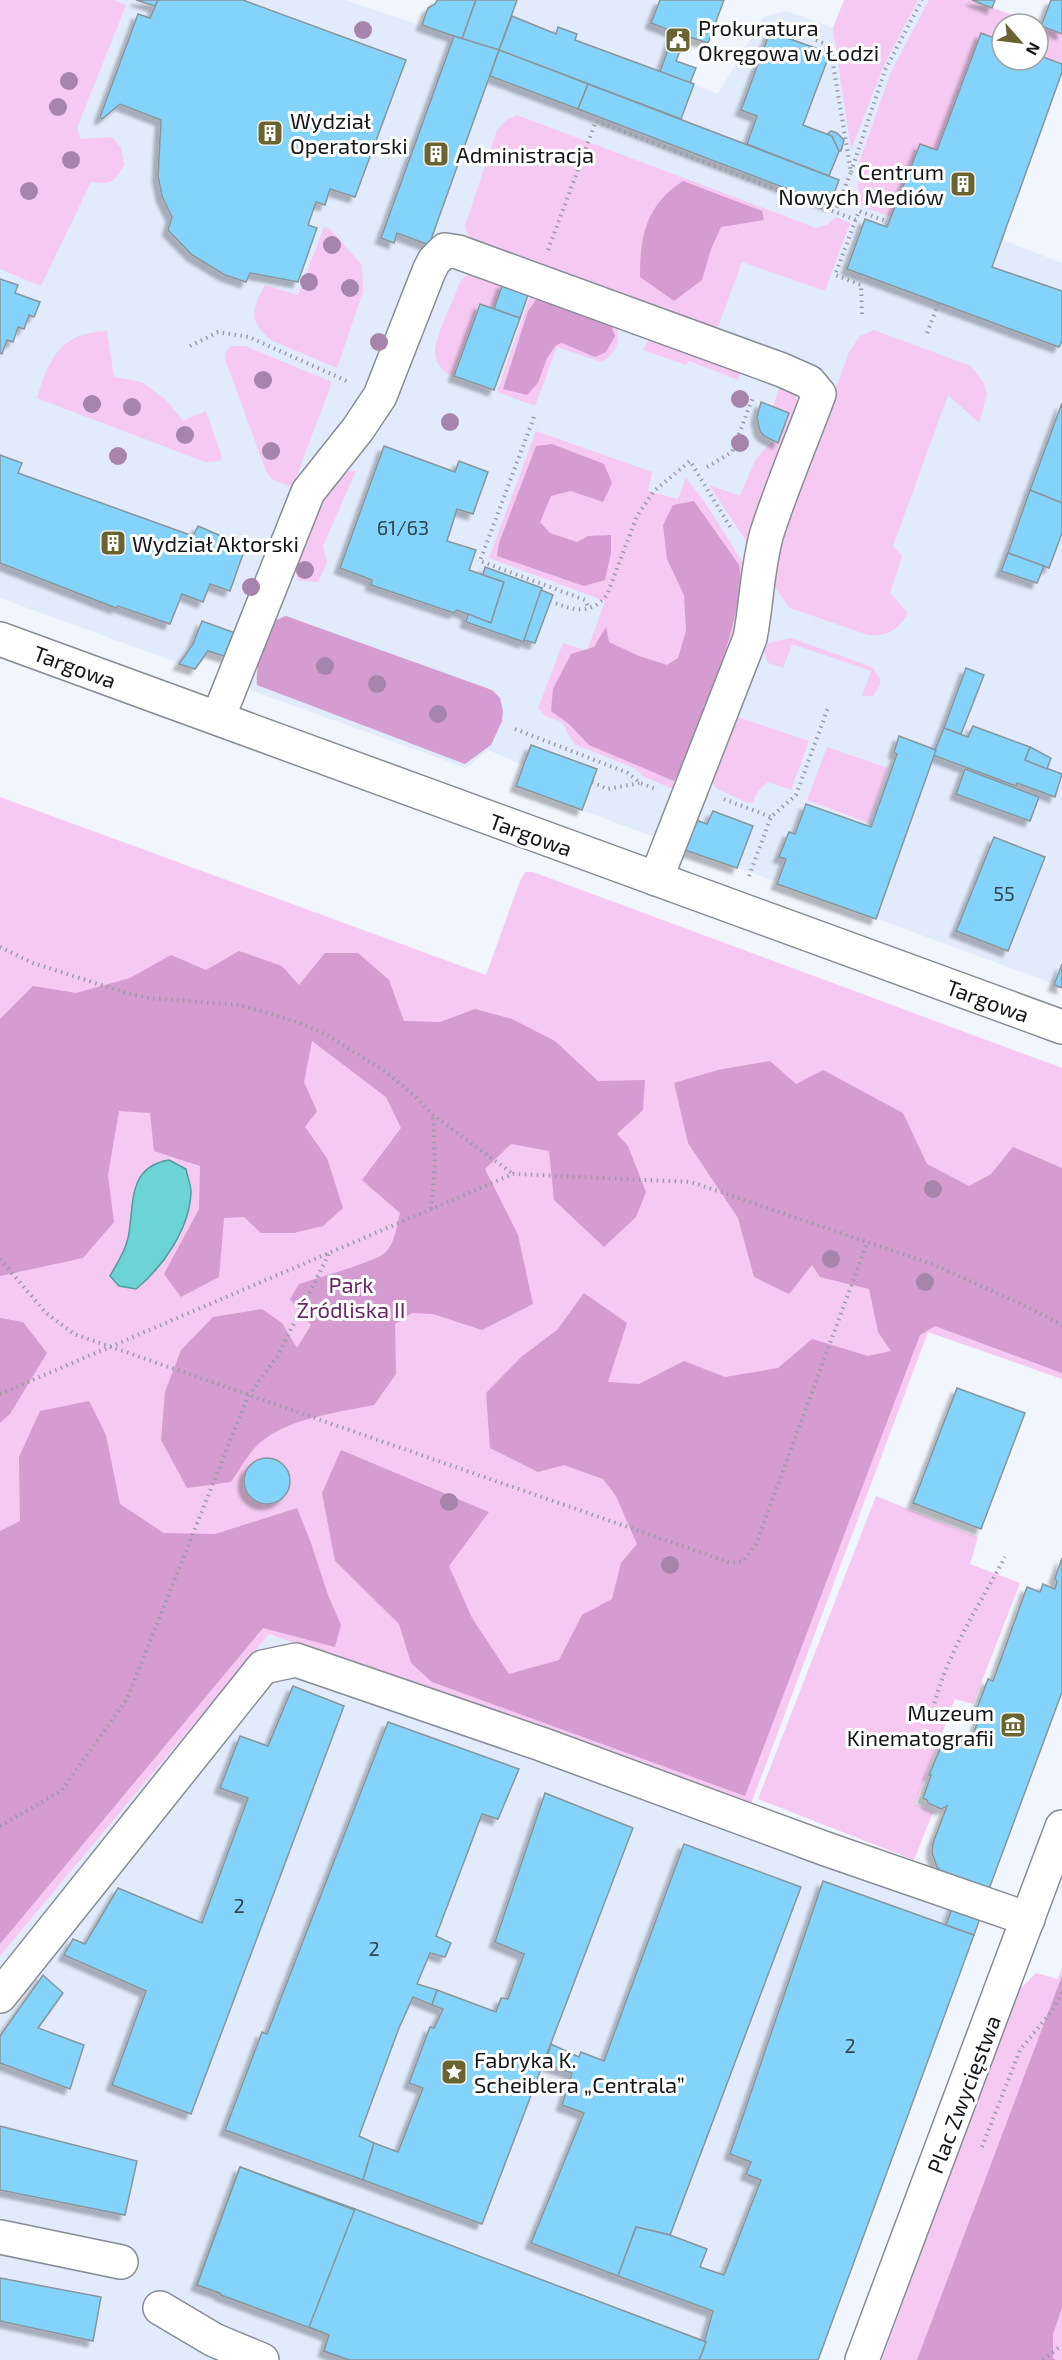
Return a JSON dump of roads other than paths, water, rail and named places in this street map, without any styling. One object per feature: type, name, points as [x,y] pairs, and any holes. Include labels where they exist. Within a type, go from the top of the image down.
[{"type":"street","points":[[218,718],[308,492],[358,429],[380,396],[429,271],[434,261],[445,250],[458,252],[803,378],[819,394],[767,534],[758,572],[756,609],[750,638],[656,879]]},
{"type":"street","name":"Targowa","points":[[0,639],[1062,1027]]},
{"type":"street","points":[[0,1996],[263,1667],[296,1660],[585,1760],[826,1850],[1028,1918]]},
{"type":"street","name":"Plac Zwycięstwa","points":[[862,2360],[1062,1827]]},
{"type":"street","points":[[0,2237],[121,2262]]},
{"type":"street","points":[[160,2308],[214,2340],[262,2360]]},
{"type":"water","points":[[169,1160],[186,1169],[191,1192],[186,1219],[173,1246],[146,1280],[136,1289],[119,1286],[110,1276],[127,1243],[135,1190],[139,1179],[155,1164]]},
{"type":"place","name":"Prokuratura Okręgowa w Łodzi","points":[[678,40]]},
{"type":"place","name":"Wydział Operatorski","points":[[270,133]]},
{"type":"place","name":"Administracja","points":[[436,154]]},
{"type":"place","name":"Centrum Nowych Mediów","points":[[963,184]]},
{"type":"place","name":"Wydział Aktorski","points":[[113,543]]},
{"type":"place","name":"Muzeum Kinematografii","points":[[1013,1725]]},
{"type":"place","name":"Fabryka K. Scheiblera „Centrala”","points":[[454,2072]]},
{"type":"park label","name":"Park Źródliska II","points":[[351,1296]]}]
